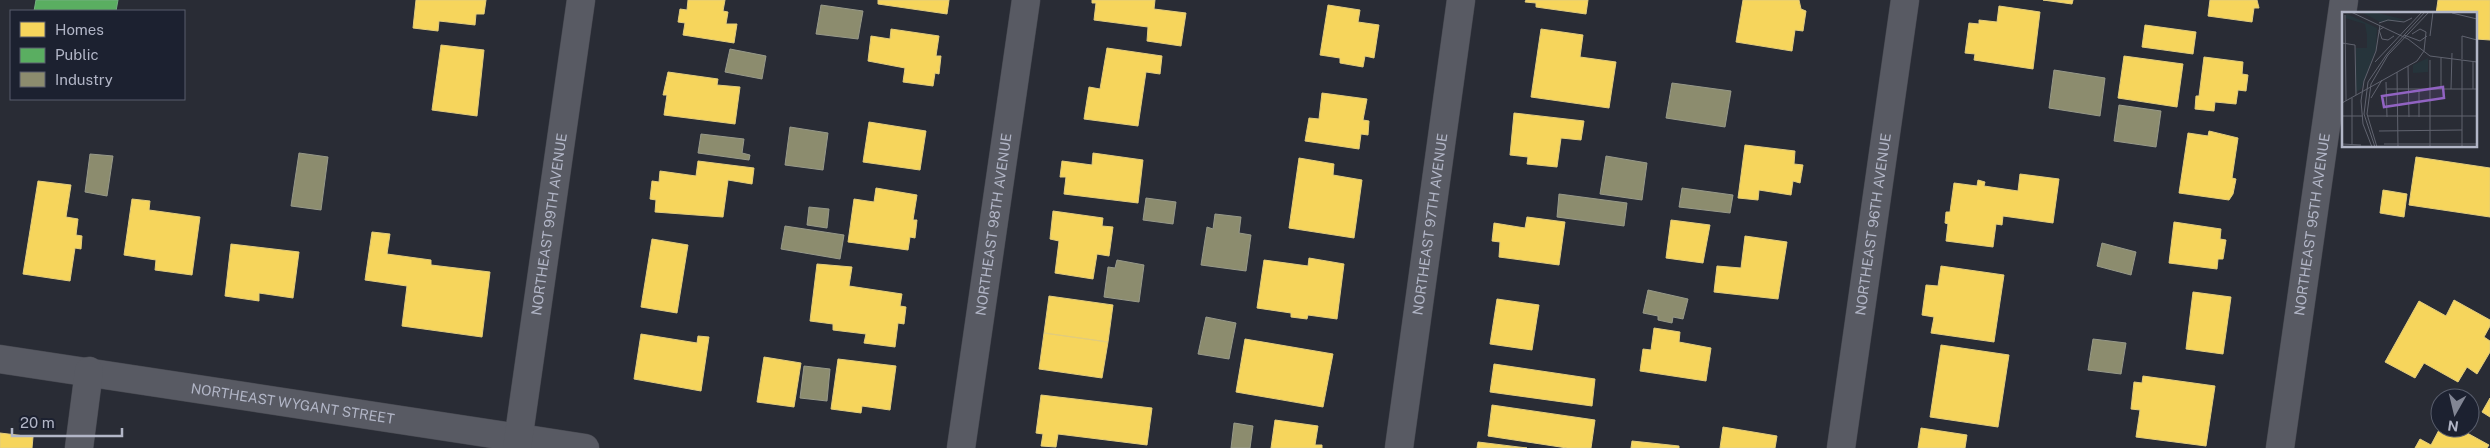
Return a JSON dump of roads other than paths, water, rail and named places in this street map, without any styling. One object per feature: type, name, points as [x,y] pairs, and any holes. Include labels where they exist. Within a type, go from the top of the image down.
[{"type":"street","name":"NORTHEAST 99TH AVENUE","points":[[518,443],[581,0]]},
{"type":"street","name":"NORTHEAST 98TH AVENUE","points":[[961,448],[1026,0]]},
{"type":"street","name":"NORTHEAST 97TH AVENUE","points":[[1399,448],[1460,0]]},
{"type":"street","name":"NORTHEAST 96TH AVENUE","points":[[1841,448],[1905,0]]},
{"type":"street","name":"NORTHEAST 95TH AVENUE","points":[[2280,448],[2342,14]]},
{"type":"street","name":"NORTHEAST WYGANT STREET","points":[[0,359],[89,371],[518,443],[585,448]]},
{"type":"street","points":[[79,448],[89,371]]}]
